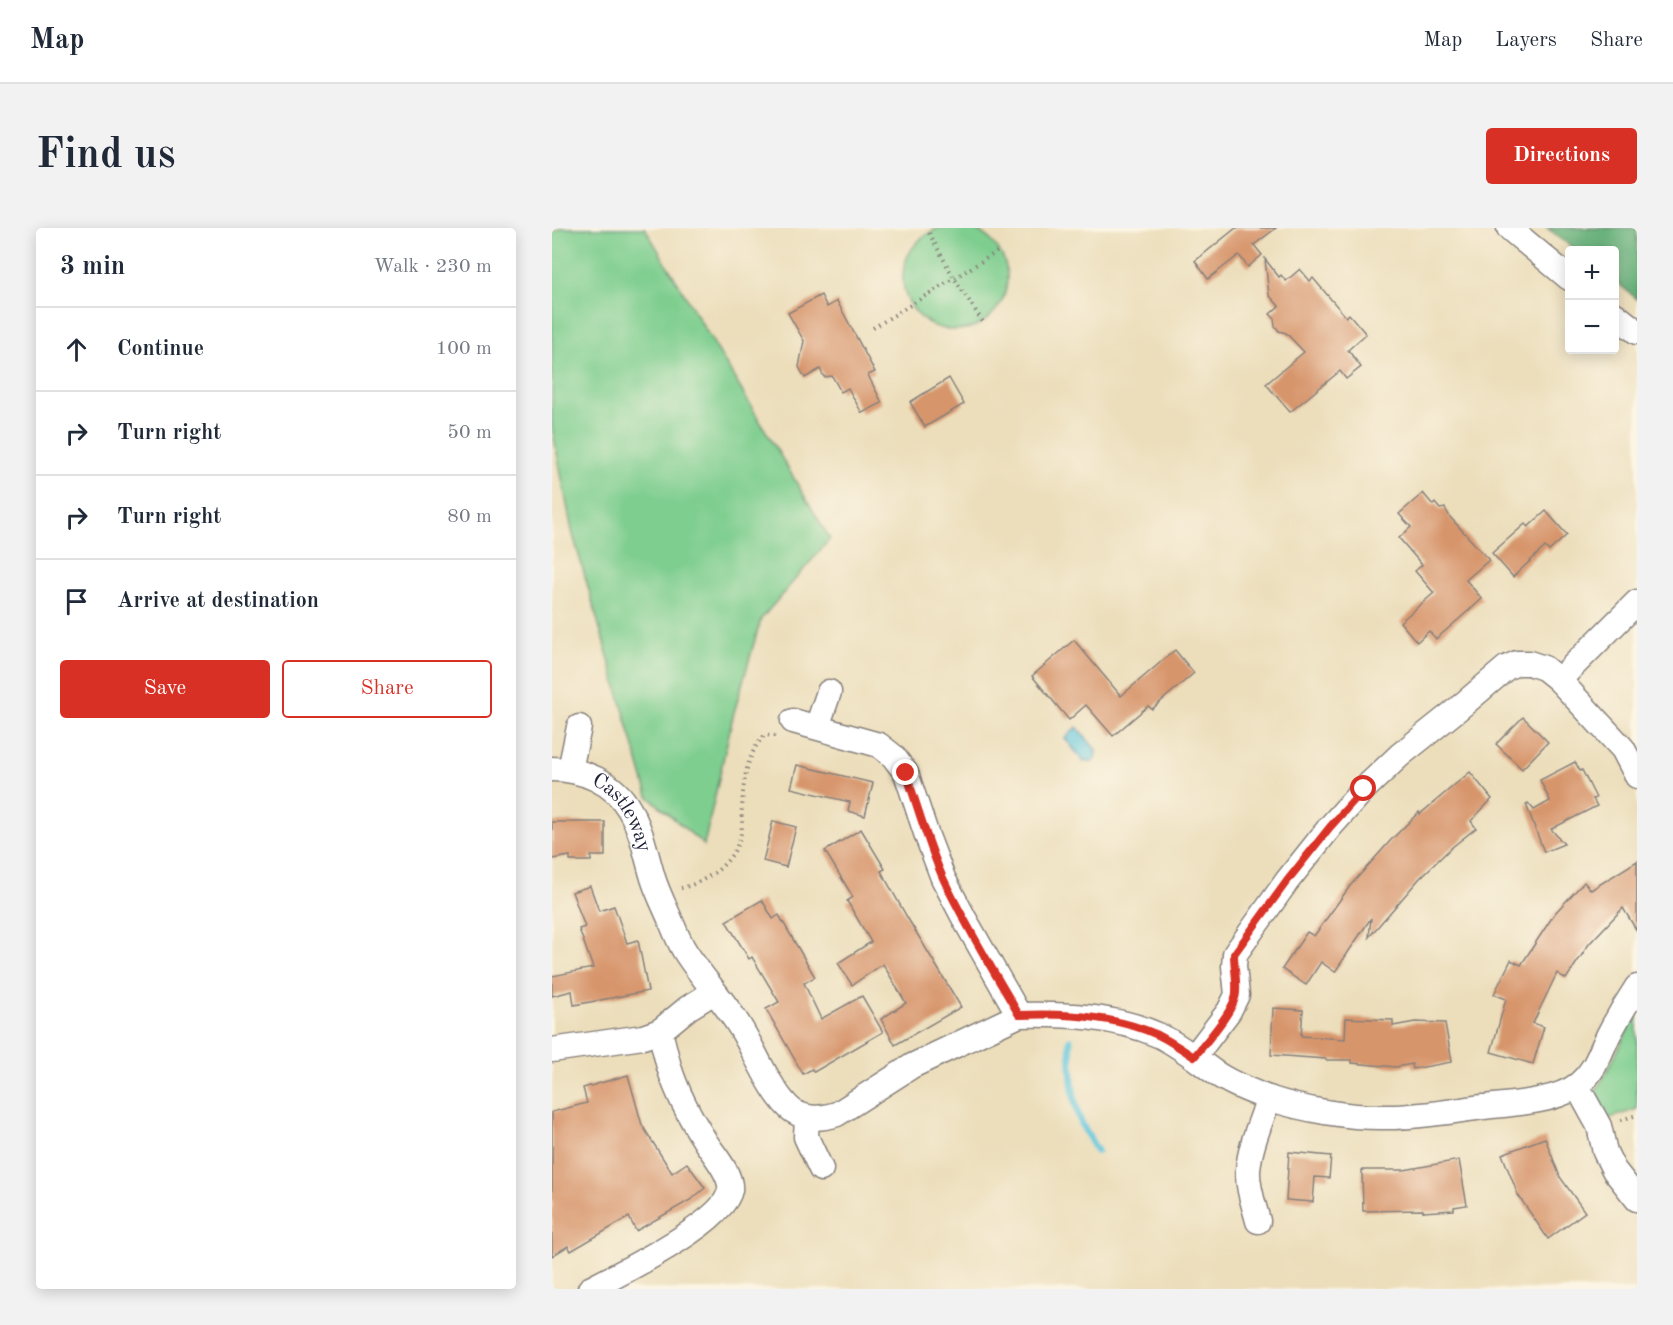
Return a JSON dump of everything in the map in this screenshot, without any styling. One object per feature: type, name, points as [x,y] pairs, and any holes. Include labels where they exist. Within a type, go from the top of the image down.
[{"type":"street","points":[[1509,228],[1565,275]]},
{"type":"street","points":[[1619,318],[1637,332]]},
{"type":"street","points":[[1559,680],[1637,602]]},
{"type":"street","points":[[1194,1057],[1232,1006],[1237,995],[1234,954],[1330,827],[1364,789],[1400,755],[1506,668],[1517,663],[1529,663],[1544,668],[1559,680],[1623,749],[1637,776]]},
{"type":"street","points":[[817,728],[829,692]]},
{"type":"street","points":[[793,721],[879,745],[893,756],[906,773],[943,878],[1019,1015]]},
{"type":"street","name":"Castleway","points":[[579,727],[561,769],[586,774],[610,787],[629,808],[643,840],[653,878],[685,951],[739,1026],[780,1099],[791,1110],[807,1117]]},
{"type":"street","points":[[821,1169],[806,1137],[807,1117],[825,1118],[837,1114],[912,1066],[1019,1015],[1073,1016],[1123,1023],[1157,1034],[1216,1074],[1269,1098],[1315,1110],[1388,1117],[1546,1099],[1577,1086],[1589,1075],[1599,1060],[1604,1044],[1620,1013],[1637,987]]},
{"type":"street","points":[[552,1050],[643,1037],[660,1031],[688,1008],[714,992]]},
{"type":"street","points":[[590,1289],[641,1263],[707,1220],[723,1203],[730,1189],[727,1174],[705,1142],[679,1092],[660,1031]]},
{"type":"street","points":[[1577,1086],[1599,1126],[1605,1152],[1614,1170],[1637,1199]]},
{"type":"street","points":[[1258,1221],[1248,1172],[1252,1150],[1269,1098]]},
{"type":"path","points":[[929,233],[954,278],[983,322]]},
{"type":"path","points":[[873,328],[1000,250]]},
{"type":"path","points":[[653,878],[675,873],[681,889],[708,877],[729,859],[739,843],[742,832],[745,780],[752,752],[765,735],[788,739],[793,721]]},
{"type":"green space","points":[[955,226],[975,230],[992,241],[1003,258],[1007,278],[1003,298],[992,315],[975,326],[955,330],[935,326],[918,315],[907,298],[903,278],[907,258],[918,241],[935,230]]},
{"type":"green space","points":[[561,228],[645,228],[830,539],[761,619],[733,716],[704,845],[648,796],[572,531],[552,427],[552,233]]},
{"type":"green space","points":[[1547,228],[1637,228],[1637,299],[1619,284],[1619,246],[1571,246]]},
{"type":"green space","points":[[1637,1011],[1637,1109],[1607,1119],[1596,1099],[1596,1090]]},
{"type":"water","points":[[1077,727],[1097,751],[1092,762],[1087,760],[1084,762],[1065,738]]},
{"type":"building","points":[[1236,228],[1276,228],[1254,245],[1262,255],[1248,267],[1239,255],[1208,279],[1195,261]]},
{"type":"building","points":[[1265,259],[1279,277],[1281,275],[1286,281],[1300,269],[1310,281],[1313,278],[1346,317],[1349,314],[1366,334],[1348,350],[1361,367],[1346,379],[1340,371],[1290,412],[1266,384],[1304,352],[1286,333],[1279,331],[1275,326],[1274,318],[1270,314],[1279,306],[1269,295]]},
{"type":"building","points":[[821,295],[827,307],[837,301],[875,372],[868,375],[882,403],[862,413],[848,388],[841,392],[832,376],[824,377],[820,369],[805,378],[799,367],[804,341],[788,313]]},
{"type":"building","points":[[949,378],[964,404],[925,427],[910,402]]},
{"type":"building","points":[[1423,493],[1433,505],[1435,503],[1440,509],[1445,508],[1450,517],[1489,560],[1466,580],[1482,599],[1436,639],[1429,631],[1417,642],[1400,622],[1434,593],[1415,571],[1422,565],[1399,538],[1411,527],[1399,514]]},
{"type":"building","points":[[1546,511],[1567,535],[1549,551],[1545,547],[1513,577],[1492,553],[1525,524],[1528,527]]},
{"type":"building","points":[[1074,640],[1121,696],[1175,650],[1194,673],[1152,709],[1148,706],[1113,736],[1086,705],[1069,720],[1032,676]]},
{"type":"building","points":[[1523,717],[1548,742],[1522,769],[1496,744]]},
{"type":"building","points":[[1575,762],[1580,771],[1582,770],[1596,798],[1593,799],[1597,806],[1551,829],[1564,844],[1544,852],[1526,804],[1528,803],[1534,810],[1550,801],[1540,780]]},
{"type":"building","points":[[797,765],[873,783],[865,816],[848,811],[850,802],[791,788]]},
{"type":"building","points":[[1470,772],[1492,799],[1471,821],[1476,828],[1420,878],[1369,937],[1371,918],[1335,972],[1321,962],[1306,985],[1282,969],[1307,932],[1314,936],[1350,886],[1391,840],[1419,812],[1420,814]]},
{"type":"building","points":[[773,821],[796,827],[786,867],[763,861]]},
{"type":"building","points":[[552,822],[605,822],[605,856],[591,856],[591,861],[570,861],[570,856],[552,859]]},
{"type":"building","points":[[861,829],[885,869],[881,871],[961,1007],[895,1045],[881,1019],[906,1003],[883,964],[852,985],[838,963],[871,942],[847,901],[853,897],[825,851]]},
{"type":"building","points":[[1637,861],[1637,931],[1623,908],[1589,944],[1566,979],[1557,973],[1533,1023],[1544,1027],[1533,1064],[1491,1052],[1506,999],[1494,994],[1511,960],[1521,965],[1555,913],[1584,882],[1591,890]]},
{"type":"building","points":[[590,886],[599,911],[614,906],[627,943],[638,940],[648,991],[574,1005],[572,991],[552,996],[552,976],[593,968],[579,929],[585,927],[572,892]]},
{"type":"building","points":[[762,900],[773,919],[779,915],[815,977],[804,983],[821,1019],[862,996],[883,1032],[814,1072],[812,1069],[803,1074],[766,1009],[779,1002],[752,957],[749,959],[726,921]]},
{"type":"building","points":[[1273,1008],[1303,1010],[1301,1036],[1345,1039],[1346,1018],[1393,1020],[1393,1026],[1415,1022],[1445,1023],[1452,1062],[1413,1069],[1412,1064],[1396,1067],[1352,1063],[1352,1060],[1271,1055]]},
{"type":"building","points":[[628,1075],[642,1125],[672,1173],[687,1163],[705,1188],[692,1199],[636,1231],[629,1217],[571,1251],[568,1246],[552,1256],[552,1112],[587,1103],[583,1088]]},
{"type":"building","points":[[1545,1138],[1560,1177],[1585,1212],[1548,1239],[1518,1195],[1502,1154]]},
{"type":"building","points":[[1289,1152],[1331,1156],[1329,1178],[1315,1177],[1313,1202],[1286,1200]]},
{"type":"building","points":[[1459,1160],[1467,1205],[1454,1207],[1454,1210],[1423,1212],[1423,1210],[1363,1211],[1362,1170],[1404,1170]]},
{"type":"waterway","points":[[1070,1040],[1076,1108],[1097,1151]]},
{"type":"route","points":[[906,773],[943,878],[1019,1015],[1073,1016],[1123,1023],[1157,1034],[1194,1057],[1232,1006],[1237,995],[1234,954],[1287,881],[1364,789]]}]
